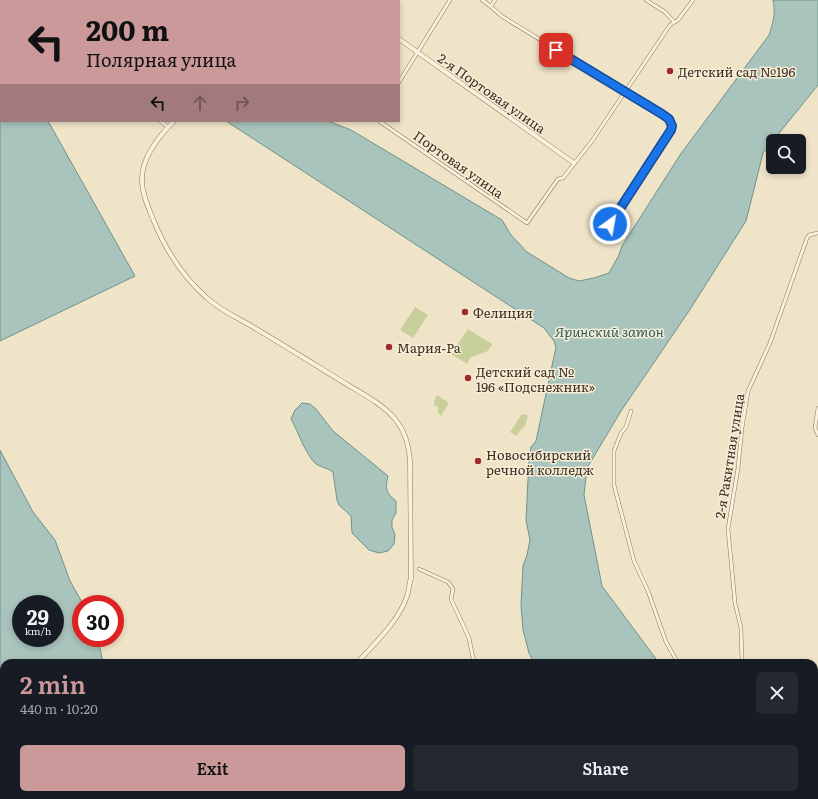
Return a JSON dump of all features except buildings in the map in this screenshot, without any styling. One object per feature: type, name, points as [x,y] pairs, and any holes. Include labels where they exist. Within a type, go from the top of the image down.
[{"type":"street","points":[[400,80],[450,0]]},
{"type":"street","points":[[482,0],[503,17],[669,119],[672,126],[671,130],[610,224]]},
{"type":"street","points":[[491,6],[495,0]]},
{"type":"street","points":[[646,0],[665,12],[674,22]]},
{"type":"street","points":[[574,163],[592,140],[670,25],[678,20],[693,0]]},
{"type":"street","name":"2-я Портовая улица","points":[[400,40],[574,163]]},
{"type":"street","points":[[161,122],[168,127]]},
{"type":"street","points":[[173,122],[147,158],[143,169],[142,181],[145,195],[160,236],[186,278],[208,299],[387,410],[395,418],[405,436],[410,461],[411,578],[407,597],[396,618],[361,659]]},
{"type":"street","name":"Портовая улица","points":[[380,122],[527,223],[558,178],[563,178],[574,163]]},
{"type":"street","name":"2-я Ракитная улица","points":[[742,659],[741,628],[735,603],[728,529],[748,391],[770,343],[809,235],[818,232]]},
{"type":"street","points":[[818,408],[815,428],[818,435]]},
{"type":"street","points":[[630,411],[626,427],[621,433],[614,451],[614,485],[634,561],[648,591],[666,642],[676,659]]},
{"type":"street","points":[[419,569],[448,582],[453,589],[452,599],[469,638],[474,659]]},
{"type":"green space","points":[[415,307],[428,315],[413,338],[400,330]]},
{"type":"green space","points":[[468,329],[492,344],[488,351],[471,357],[467,364],[451,354]]},
{"type":"green space","points":[[437,395],[449,403],[441,416],[437,411],[439,408],[434,405]]},
{"type":"green space","points":[[522,414],[528,415],[525,427],[523,427],[516,436],[510,432]]},
{"type":"water","name":"Яринский затон","points":[[773,0],[818,0],[818,85],[778,134],[766,134],[766,149],[763,153],[746,221],[689,311],[621,411],[587,468],[584,495],[602,586],[656,659],[532,659],[523,630],[521,605],[523,566],[530,540],[526,520],[529,459],[531,447],[536,441],[556,347],[554,341],[544,328],[228,122],[331,122],[351,130],[502,220],[511,235],[527,252],[569,278],[579,281],[609,273],[619,255],[622,246],[680,155],[769,35],[774,18]]},
{"type":"water","points":[[0,122],[49,122],[135,276],[0,341]]},
{"type":"water","points":[[302,403],[310,404],[316,409],[333,431],[388,476],[387,490],[396,501],[396,513],[392,520],[392,527],[395,535],[394,544],[388,551],[379,553],[369,550],[352,533],[351,516],[339,505],[337,500],[333,472],[316,464],[312,460],[305,449],[291,419],[295,410]]},
{"type":"water","points":[[0,450],[33,512],[55,540],[70,581],[78,595],[72,595],[72,647],[100,647],[102,659],[0,659]]},
{"type":"place","name":"Детский сад №196","points":[[670,71]]},
{"type":"place","name":"Фелиция","points":[[465,312]]},
{"type":"place","name":"Мария-Ра","points":[[389,347]]},
{"type":"place","name":"Детский сад № 196 «Подснежник»","points":[[468,378]]},
{"type":"place","name":"Новосибирский речной колледж","points":[[478,461]]},
{"type":"route","points":[[556,50],[662,114],[669,119],[672,126],[671,130],[610,224]]}]
